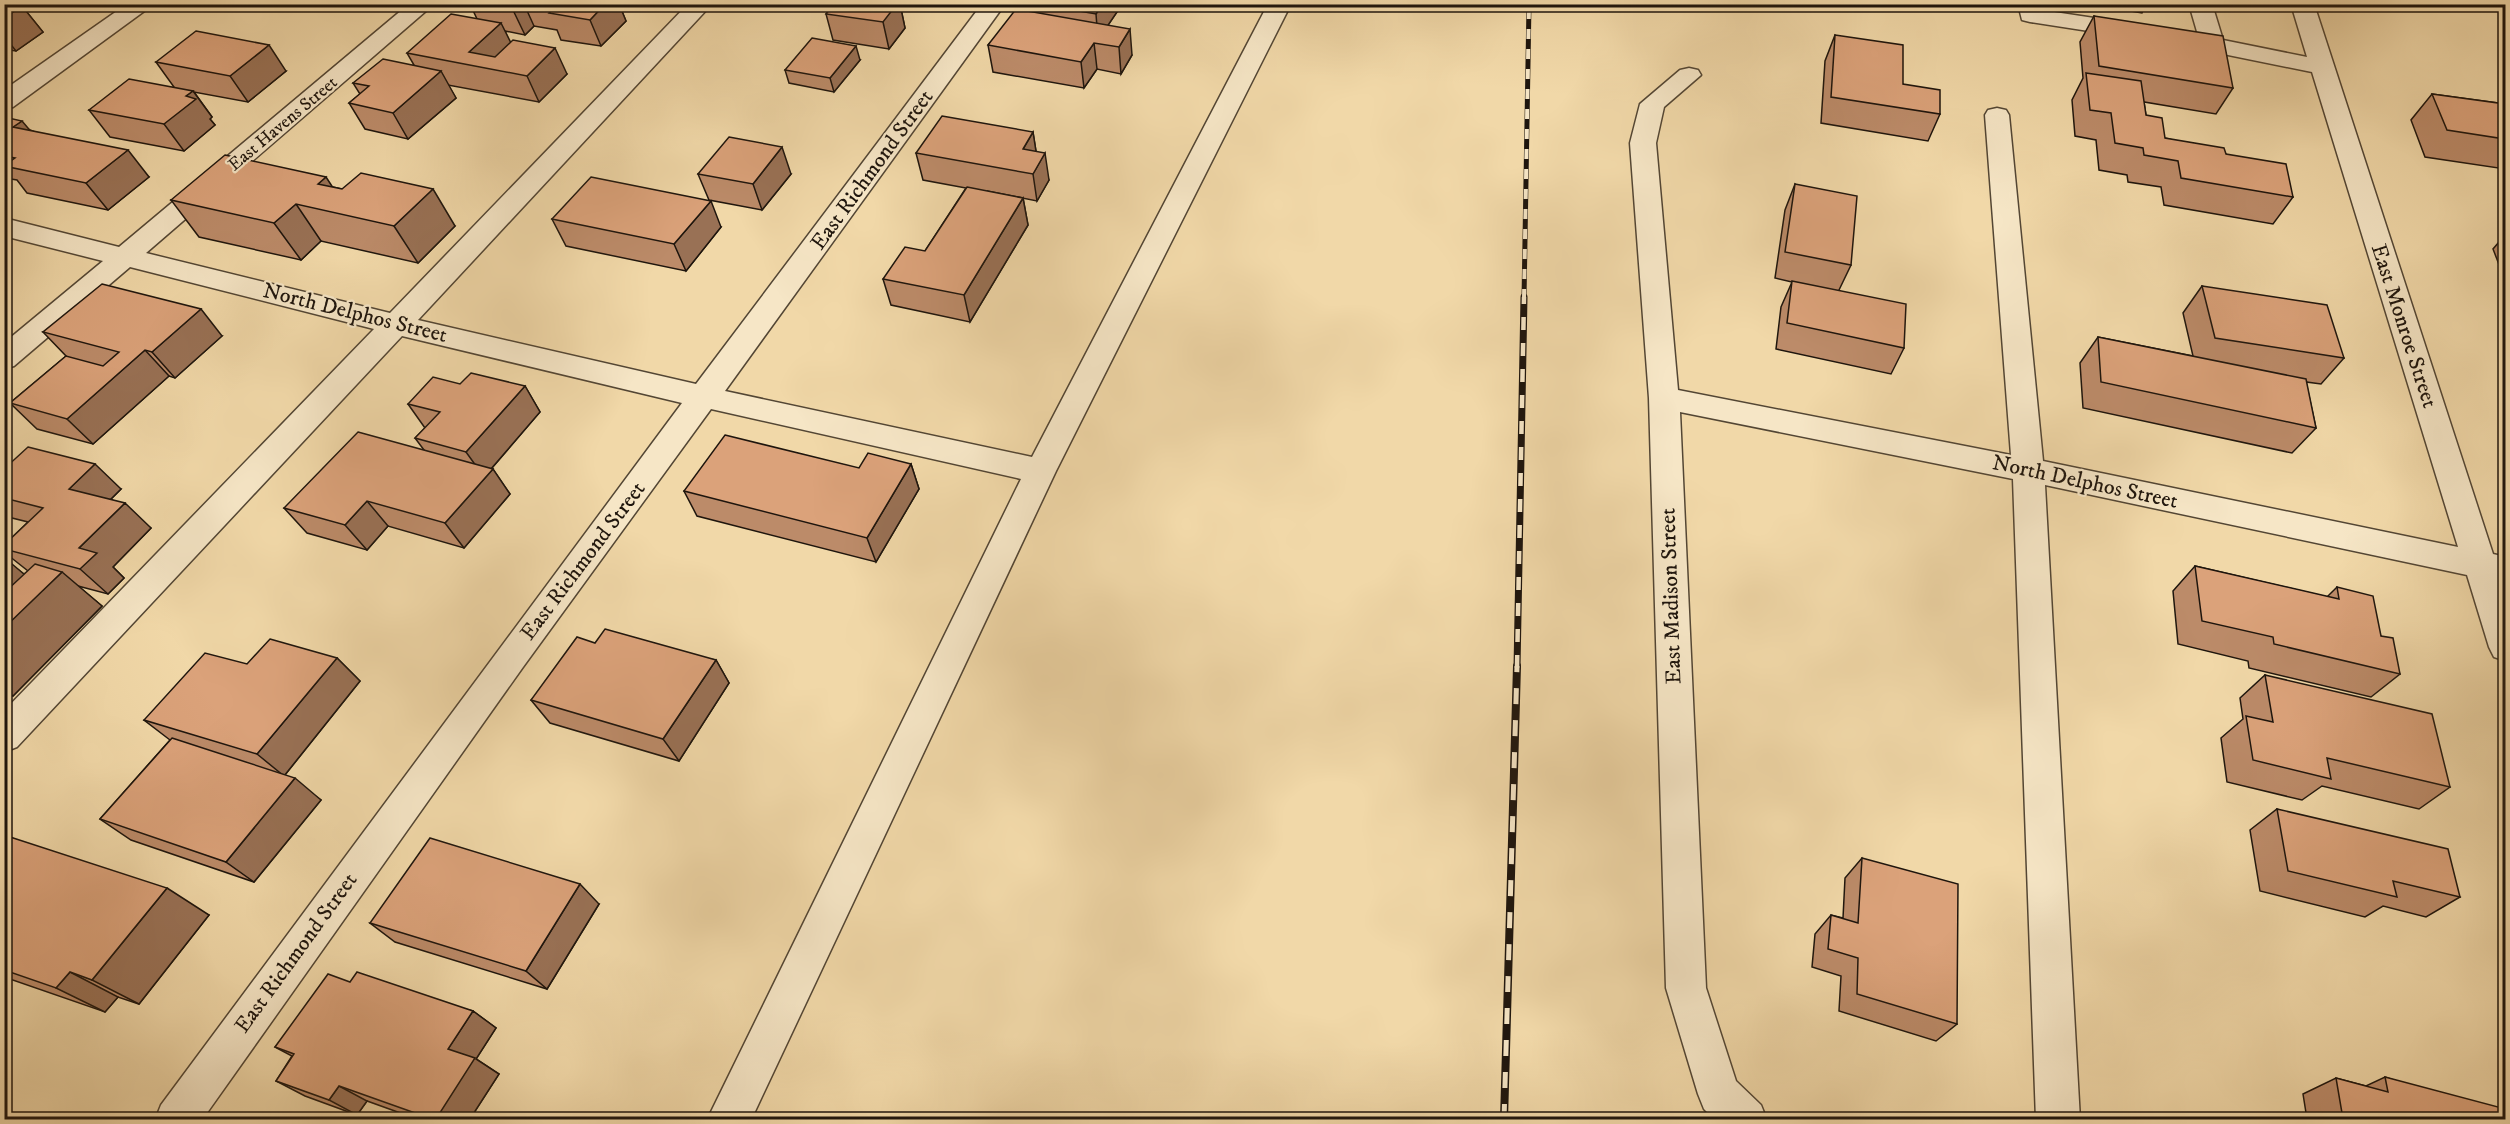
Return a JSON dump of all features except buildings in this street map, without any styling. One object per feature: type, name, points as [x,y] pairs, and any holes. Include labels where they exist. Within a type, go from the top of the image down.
[{"type":"street","points":[[4,102],[143,4]]},
{"type":"street","name":"East Havens Street","points":[[4,359],[423,4]]},
{"type":"street","points":[[4,736],[701,4]]},
{"type":"street","name":"East Richmond Street","points":[[176,1119],[504,667],[994,4]]},
{"type":"street","points":[[728,1119],[1040,471],[1280,4]]},
{"type":"street","points":[[2029,4],[2030,15],[2212,44],[2322,67]]},
{"type":"street","points":[[2200,4],[2212,44]]},
{"type":"street","name":"East Monroe Street","points":[[2302,4],[2493,568],[2505,647]]},
{"type":"street","name":"East Madison Street","points":[[1689,75],[1652,104],[1643,143],[1664,398],[1686,988],[1719,1094],[1746,1119]]},
{"type":"street","points":[[1997,115],[2028,470],[2058,1119]]},
{"type":"street","name":"North Delphos Street","points":[[4,227],[399,323],[568,367],[1040,471]]},
{"type":"street","name":"North Delphos Street","points":[[1664,398],[2028,470],[2493,568]]},
{"type":"railway","points":[[1524,299],[1529,4]]},
{"type":"railway","points":[[1517,668],[1524,297]]},
{"type":"railway","points":[[1504,1120],[1517,666]]}]
